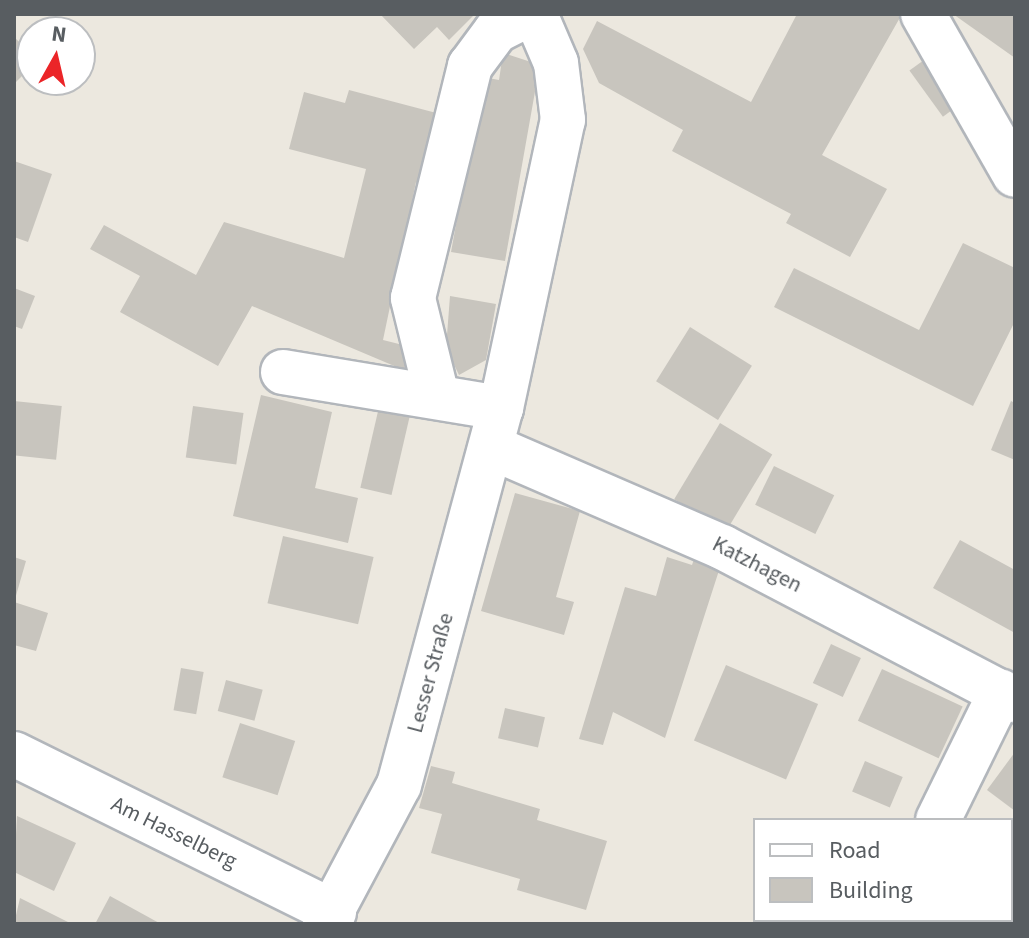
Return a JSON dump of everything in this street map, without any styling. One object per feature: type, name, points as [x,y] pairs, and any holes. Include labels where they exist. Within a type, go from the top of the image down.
[{"type":"street","points":[[437,396],[413,298],[470,66],[496,31],[529,14]]},
{"type":"street","name":"Lesser Straße","points":[[329,918],[399,785],[496,427],[563,120],[556,63],[535,14]]},
{"type":"street","points":[[923,14],[1005,135],[1015,175]]},
{"type":"street","points":[[283,372],[437,396],[496,427]]},
{"type":"street","name":"Katzhagen","points":[[496,427],[1008,696]]},
{"type":"street","points":[[939,818],[1008,696]]},
{"type":"street","name":"Am Hasselberg","points":[[14,754],[329,918]]},
{"type":"building","points":[[380,14],[475,14],[449,40],[437,27],[414,49]]},
{"type":"building","points":[[797,14],[902,14],[822,155],[887,189],[850,257],[786,223],[791,214],[672,151],[683,130],[599,83],[583,49],[597,21],[751,102]]},
{"type":"building","points":[[953,14],[1015,14],[1015,58]]},
{"type":"building","points":[[14,37],[16,82],[14,84]]},
{"type":"building","points":[[503,53],[531,62],[536,86],[505,261],[451,252],[483,77],[499,80]]},
{"type":"building","points":[[924,60],[958,106],[943,117],[909,71]]},
{"type":"building","points":[[349,90],[444,115],[426,185],[416,182],[383,340],[411,347],[418,376],[252,306],[218,366],[120,312],[140,276],[90,249],[104,225],[196,275],[224,222],[344,258],[366,169],[289,149],[304,92],[345,103]]},
{"type":"building","points":[[14,161],[52,174],[28,242],[14,237]]},
{"type":"building","points":[[963,243],[1015,268],[1015,321],[973,406],[774,307],[794,268],[919,330]]},
{"type":"building","points":[[14,288],[35,296],[22,329],[14,326]]},
{"type":"building","points":[[450,296],[496,304],[486,360],[459,375],[446,348]]},
{"type":"building","points":[[690,327],[752,366],[718,420],[656,381]]},
{"type":"building","points":[[261,395],[332,412],[315,488],[358,498],[348,543],[233,516]]},
{"type":"building","points":[[14,401],[62,406],[56,460],[14,455]]},
{"type":"building","points":[[1011,401],[1015,403],[1015,460],[991,450]]},
{"type":"building","points":[[193,406],[244,413],[236,465],[186,457]]},
{"type":"building","points":[[379,407],[410,414],[392,495],[360,488]]},
{"type":"building","points":[[720,423],[772,454],[726,531],[674,499]]},
{"type":"building","points":[[774,466],[834,495],[815,534],[755,505]]},
{"type":"building","points":[[515,493],[580,511],[556,597],[574,602],[564,635],[481,611]]},
{"type":"building","points":[[283,536],[374,557],[358,624],[267,603]]},
{"type":"building","points":[[960,540],[1015,570],[1015,633],[933,588]]},
{"type":"building","points":[[697,550],[723,558],[665,738],[613,712],[603,745],[579,739],[625,587],[656,596],[667,557],[692,565]]},
{"type":"building","points":[[14,557],[26,561],[15,599],[14,599]]},
{"type":"building","points":[[14,602],[48,613],[36,651],[14,645]]},
{"type":"building","points":[[831,644],[861,658],[843,697],[813,683]]},
{"type":"building","points":[[726,665],[818,704],[786,780],[694,740]]},
{"type":"building","points":[[181,668],[204,672],[196,714],[174,710]]},
{"type":"building","points":[[882,669],[963,707],[939,758],[858,721]]},
{"type":"building","points":[[226,680],[263,690],[254,721],[218,711]]},
{"type":"building","points":[[505,708],[545,717],[538,747],[498,738]]},
{"type":"building","points":[[240,723],[295,741],[278,795],[222,777]]},
{"type":"building","points":[[1015,752],[1015,811],[987,790]]},
{"type":"building","points":[[865,761],[903,777],[890,807],[852,791]]},
{"type":"building","points":[[431,766],[455,772],[452,783],[540,809],[537,820],[607,841],[586,910],[517,890],[520,879],[431,853],[442,814],[419,808]]},
{"type":"building","points":[[17,816],[76,843],[54,891],[14,872]]},
{"type":"building","points":[[110,896],[161,924],[95,924]]},
{"type":"building","points":[[20,898],[72,924],[14,924]]},
{"type":"building","points":[[1013,919],[1015,924],[939,924],[1013,922]]}]
